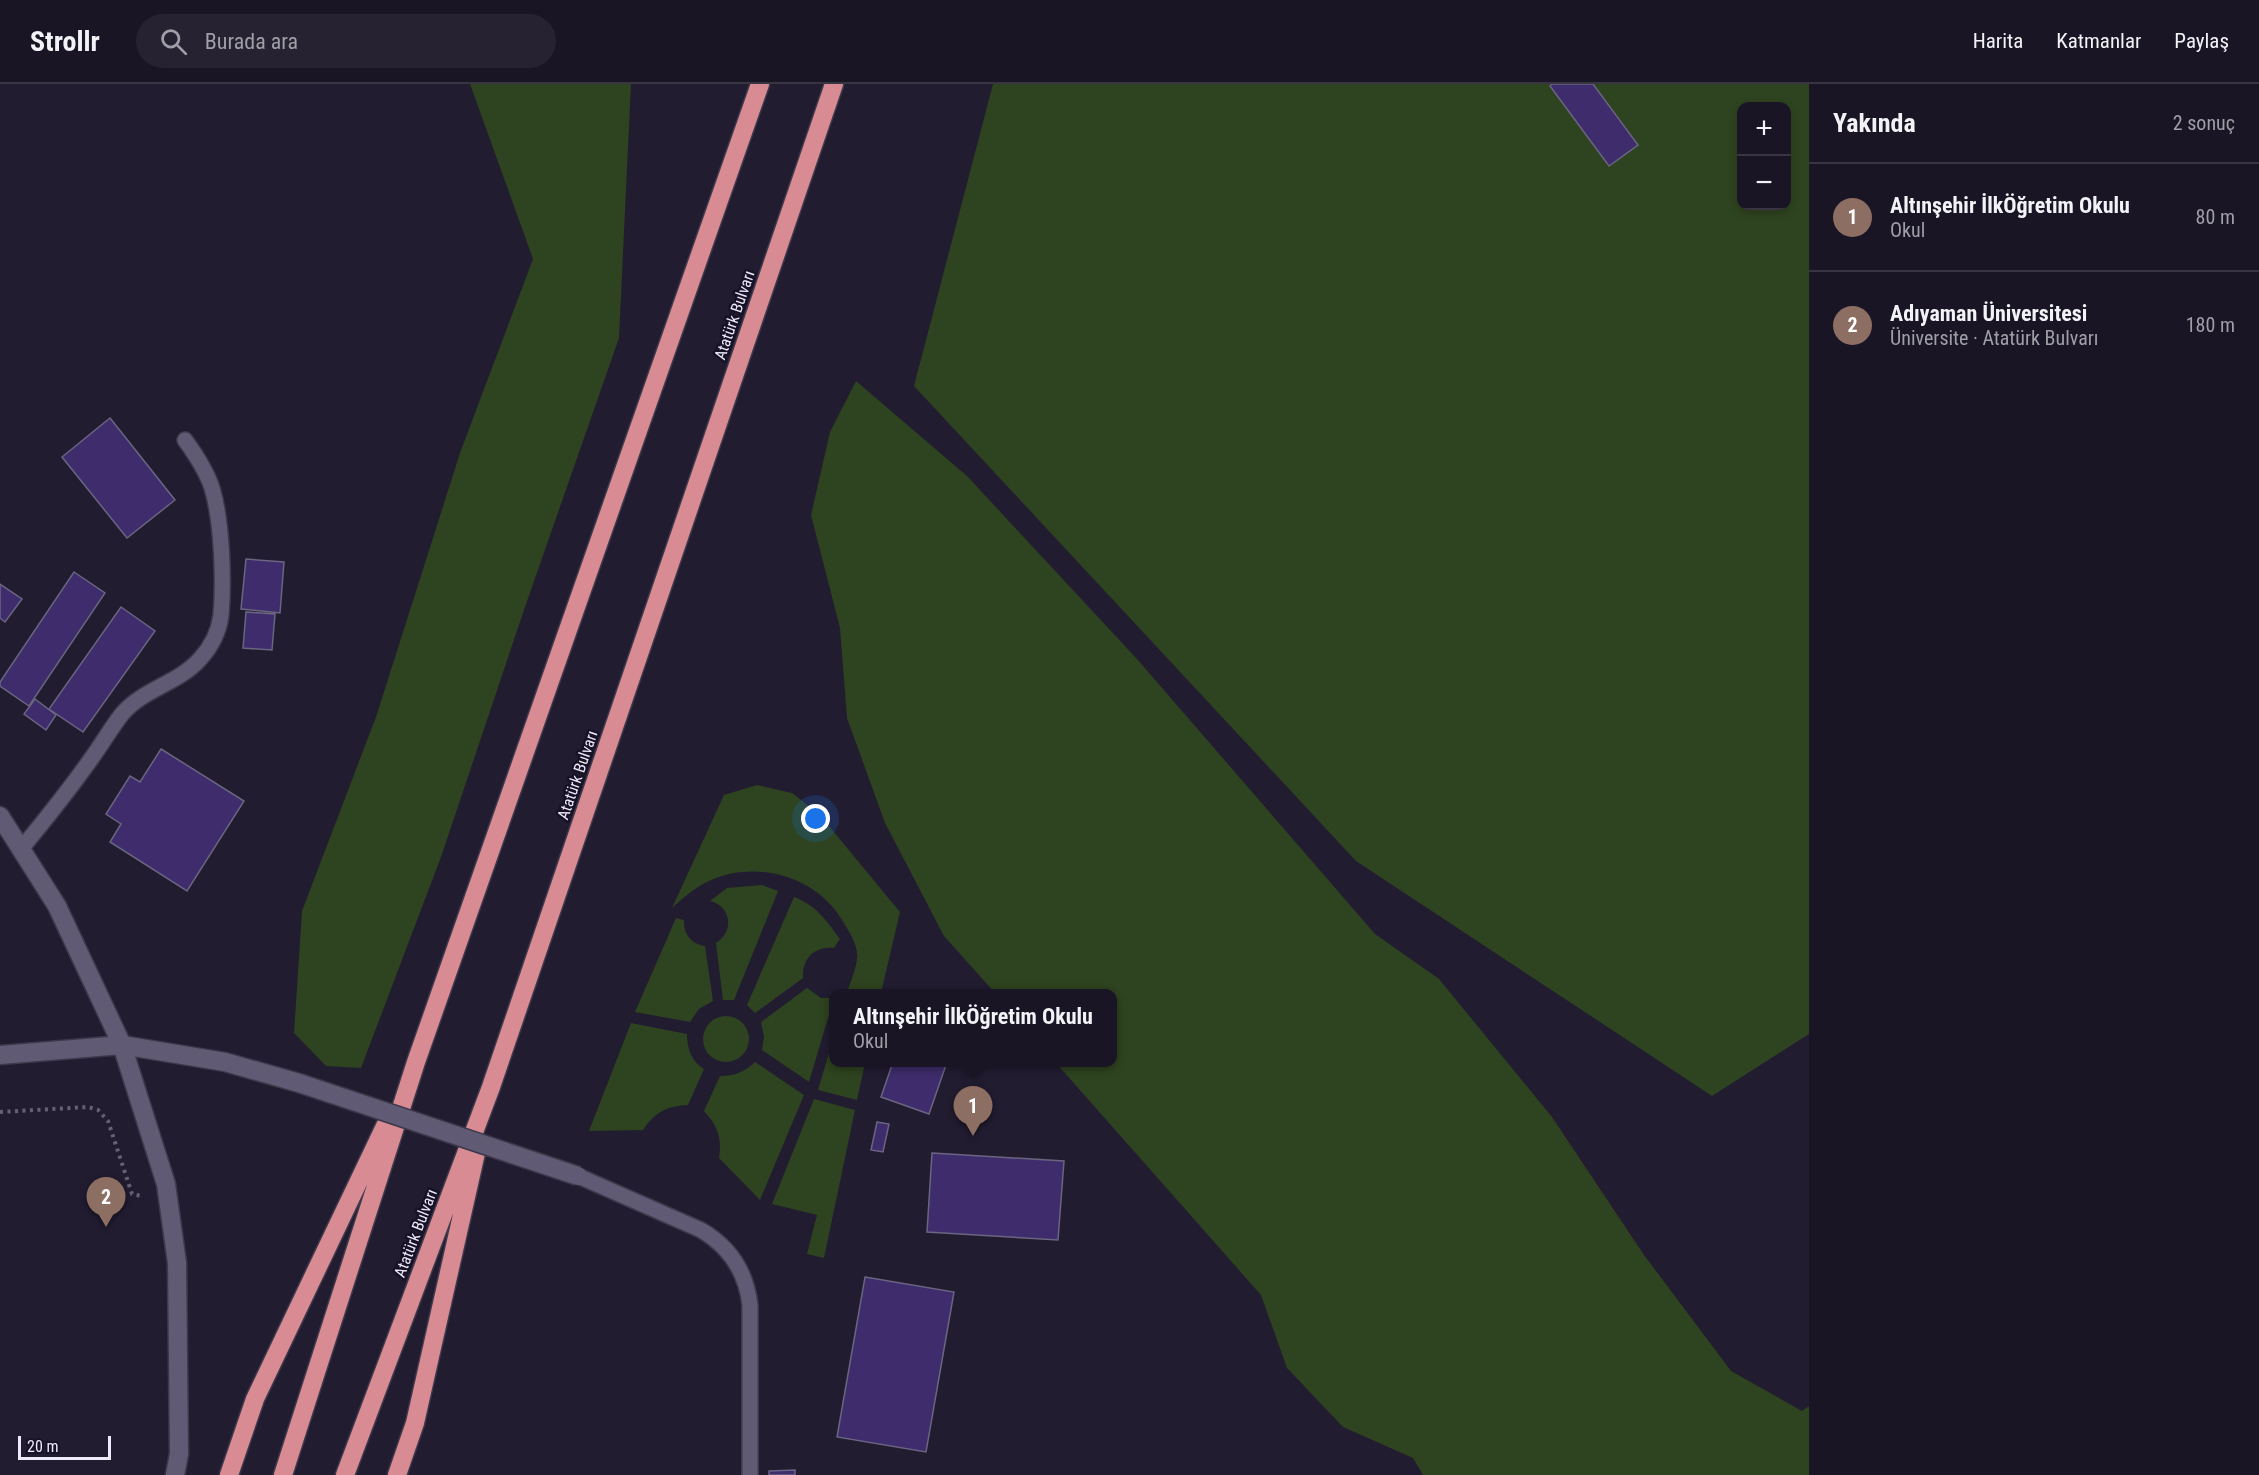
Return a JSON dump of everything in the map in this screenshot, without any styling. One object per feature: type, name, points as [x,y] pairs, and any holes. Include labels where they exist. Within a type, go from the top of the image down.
[{"type":"highway","points":[[283,1475],[416,1062],[760,84]]},
{"type":"highway","name":"Atatürk Bulvarı","points":[[345,1475],[491,1087],[834,84]]},
{"type":"highway","points":[[229,1475],[255,1399],[416,1062]]},
{"type":"highway","points":[[397,1475],[415,1423],[491,1087]]},
{"type":"street","points":[[0,816],[57,906],[122,1045],[166,1184],[177,1263],[179,1454],[175,1475]]},
{"type":"street","points":[[0,1055],[122,1045],[225,1062],[299,1083],[578,1176]]},
{"type":"lane","points":[[21,849],[63,797],[124,712],[143,696],[188,671],[209,647],[216,632],[221,604],[218,516],[208,478],[196,454],[185,440]]},
{"type":"lane","points":[[578,1176],[701,1230],[714,1238],[736,1260],[748,1289],[750,1305],[750,1475]]},
{"type":"path","points":[[0,1112],[88,1107],[98,1110],[108,1121],[132,1194],[168,1201]]},
{"type":"green space","points":[[470,84],[631,84],[619,338],[441,857],[361,1068],[326,1066],[294,1033],[302,911],[376,717],[460,453],[533,259]]},
{"type":"green space","points":[[993,84],[1809,84],[1809,1034],[1712,1096],[1356,861],[914,386]]},
{"type":"green space","points":[[856,381],[967,476],[1137,659],[1375,934],[1439,979],[1552,1117],[1644,1255],[1731,1371],[1802,1411],[1809,1406],[1809,1475],[1423,1475],[1413,1458],[1343,1427],[1287,1368],[1261,1295],[1060,1067],[1117,1067],[1117,989],[991,989],[944,936],[885,823],[847,718],[840,628],[811,515],[830,432]]},
{"type":"green space","points":[[757,785],[792,793],[819,814],[900,912],[882,989],[848,989],[857,953],[850,933],[831,905],[817,892],[783,876],[764,872],[727,875],[698,887],[672,908],[724,795]]},
{"type":"green space","points":[[762,885],[778,891],[734,1000],[723,1000],[716,943],[726,932],[728,919],[722,908],[710,901],[727,888]]},
{"type":"green space","points":[[794,897],[815,909],[840,939],[834,948],[821,949],[811,955],[805,965],[803,978],[755,1013],[747,1005]]},
{"type":"green space","points":[[676,918],[684,920],[685,930],[692,941],[705,946],[713,1001],[699,1009],[690,1022],[635,1012]]},
{"type":"green space","points":[[807,988],[821,998],[829,998],[829,1015],[809,1082],[762,1050],[764,1037],[761,1022]]},
{"type":"green space","points":[[726,1016],[742,1023],[749,1039],[742,1055],[726,1062],[710,1055],[703,1039],[710,1023]]},
{"type":"green space","points":[[631,1023],[687,1034],[691,1054],[704,1069],[688,1105],[662,1111],[643,1130],[589,1131]]},
{"type":"green space","points":[[829,1053],[829,1067],[864,1067],[857,1100],[818,1090]]},
{"type":"green space","points":[[755,1062],[804,1095],[760,1200],[719,1158],[718,1133],[704,1111],[720,1076],[739,1073]]},
{"type":"green space","points":[[814,1099],[855,1110],[824,1258],[807,1254],[817,1215],[772,1204]]},
{"type":"building","points":[[1552,84],[1593,84],[1638,145],[1609,166],[1550,86]]},
{"type":"building","points":[[110,418],[175,500],[127,538],[62,457]]},
{"type":"building","points":[[246,559],[284,562],[280,613],[241,609]]},
{"type":"building","points":[[74,572],[105,593],[29,706],[0,686],[0,682]]},
{"type":"building","points":[[0,584],[22,599],[5,622],[0,618]]},
{"type":"building","points":[[121,607],[155,631],[83,732],[49,709]]},
{"type":"building","points":[[246,612],[275,614],[272,650],[243,648]]},
{"type":"building","points":[[35,699],[56,715],[46,730],[24,714]]},
{"type":"building","points":[[161,749],[244,801],[187,891],[110,842],[121,824],[106,814],[130,776],[140,782]]},
{"type":"building","points":[[891,1067],[945,1067],[929,1114],[881,1097]]},
{"type":"building","points":[[877,1122],[889,1124],[883,1152],[871,1150]]},
{"type":"building","points":[[932,1153],[1064,1161],[1058,1240],[927,1232]]},
{"type":"building","points":[[865,1277],[954,1292],[926,1452],[837,1437]]},
{"type":"building","points":[[795,1470],[795,1475],[769,1475],[769,1471]]},
{"type":"place","name":"Altınşehir İlkÖğretim Okulu","points":[[973,1136]]},
{"type":"place","name":"Adıyaman Üniversitesi","points":[[106,1227]]}]
